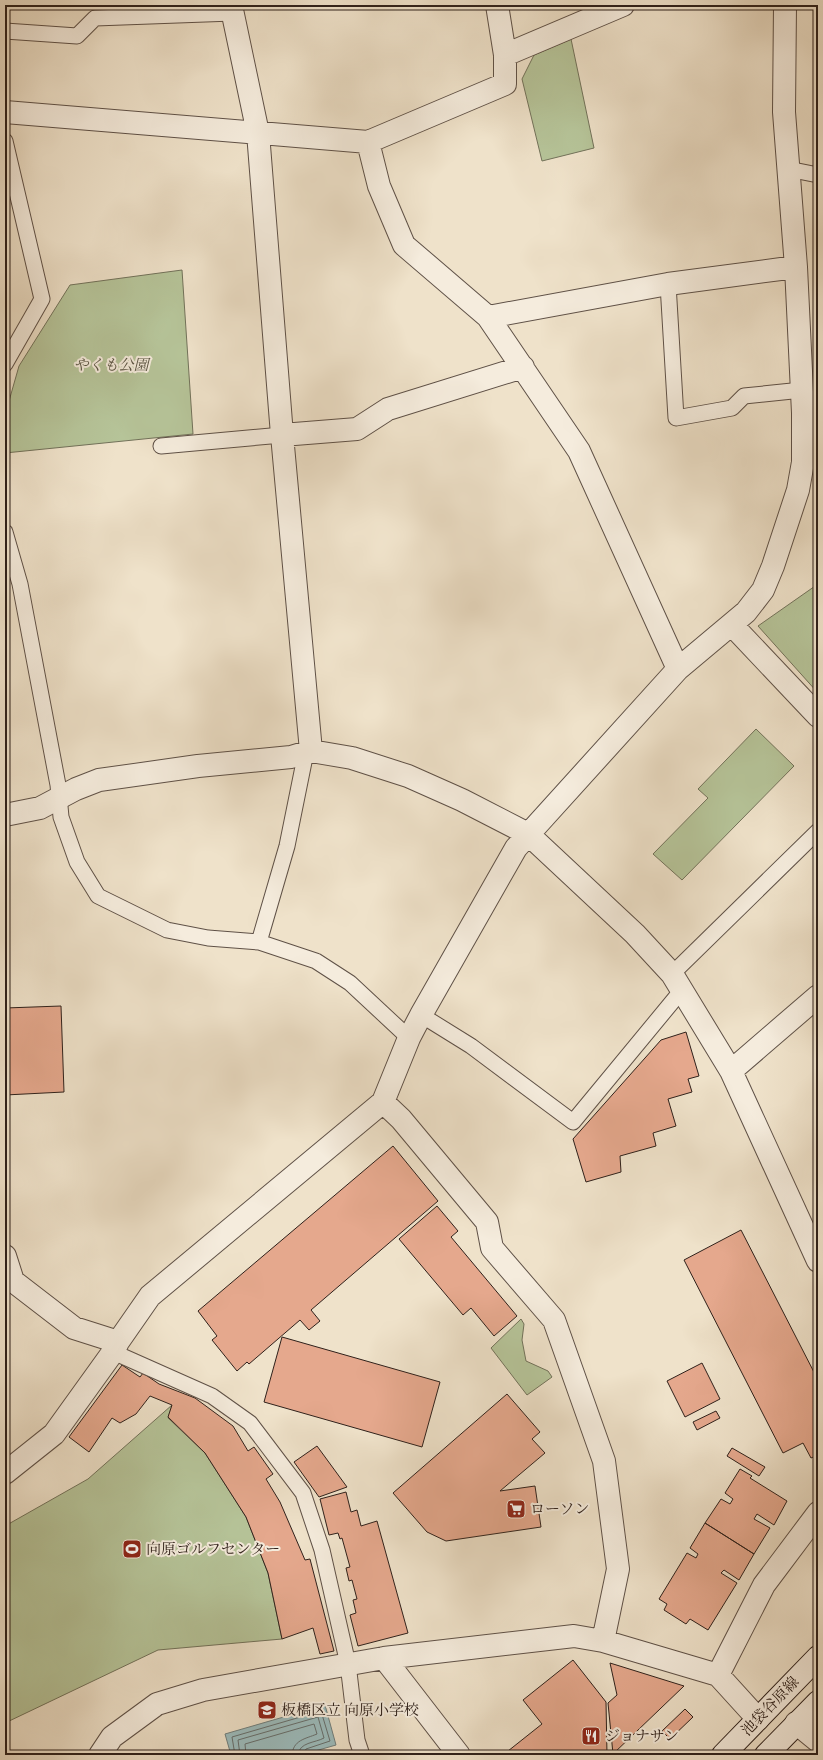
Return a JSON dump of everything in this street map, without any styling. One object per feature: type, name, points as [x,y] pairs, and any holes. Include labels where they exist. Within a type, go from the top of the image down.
[{"type":"street","points":[[5,112],[368,142],[505,84],[505,55],[497,5]]},
{"type":"street","points":[[505,55],[623,5]]},
{"type":"street","points":[[5,1473],[54,1434],[116,1347],[150,1296],[383,1102],[409,1038],[421,1015],[516,848],[678,669],[746,612],[763,590],[810,476],[811,412],[802,390],[796,267],[784,112],[785,5]]},
{"type":"street","points":[[232,9],[258,133],[309,752]]},
{"type":"street","points":[[368,142],[378,186],[404,245],[488,317],[580,451],[678,669]]},
{"type":"street","points":[[488,317],[668,284],[796,267]]},
{"type":"street","points":[[282,435],[357,429],[388,409],[523,367]]},
{"type":"street","points":[[732,625],[818,716]]},
{"type":"street","points":[[5,814],[40,808],[99,780],[198,766],[291,758],[309,752],[352,758],[408,776],[462,800],[528,834],[635,934],[677,982],[731,1071],[818,1261]]},
{"type":"street","points":[[731,1071],[818,996]]},
{"type":"street","points":[[383,1102],[400,1119],[487,1222],[492,1248],[554,1320],[604,1461],[618,1569],[603,1641]]},
{"type":"street","points":[[5,1256],[13,1281],[74,1328],[116,1347]]},
{"type":"street","points":[[718,1675],[764,1585],[818,1513]]},
{"type":"street","points":[[100,1755],[112,1737],[157,1704],[203,1690],[384,1658],[574,1636],[603,1641],[718,1675],[758,1719]]},
{"type":"street","name":"池袋谷原線","points":[[723,1755],[818,1657]]},
{"type":"street","points":[[384,1658],[459,1755]]},
{"type":"street","name":"池袋谷原線","points":[[766,1755],[818,1702]]},
{"type":"street","points":[[796,1723],[818,1741]]},
{"type":"lane","points":[[5,31],[77,36],[94,18],[232,9]]},
{"type":"lane","points":[[5,141],[42,299],[5,364]]},
{"type":"lane","points":[[788,170],[818,175]]},
{"type":"lane","points":[[668,284],[676,418],[732,408],[744,396],[802,390]]},
{"type":"lane","points":[[160,446],[282,435]]},
{"type":"lane","points":[[5,532],[20,584],[58,785],[61,817],[77,862],[98,896],[168,930],[208,938],[258,942],[316,961],[350,983],[409,1038]]},
{"type":"lane","points":[[258,942],[287,846],[309,752]]},
{"type":"lane","points":[[421,1015],[471,1046],[573,1122],[677,982],[818,831]]},
{"type":"lane","points":[[116,1347],[212,1396],[250,1423],[303,1494],[322,1550],[348,1664],[357,1740],[362,1755]]},
{"type":"green space","points":[[571,39],[594,148],[542,161],[522,79],[534,55]]},
{"type":"green space","name":"やくも公園","points":[[182,270],[193,434],[5,453],[5,415],[19,366],[70,285]]},
{"type":"green space","points":[[818,584],[818,693],[758,626]]},
{"type":"green space","points":[[756,729],[794,766],[682,880],[653,854],[708,798],[698,789]]},
{"type":"green space","points":[[521,1319],[524,1324],[522,1340],[526,1361],[548,1371],[552,1377],[527,1395],[491,1348]]},
{"type":"green space","name":"向原ゴルフセンター","points":[[172,1405],[168,1418],[205,1453],[246,1517],[268,1573],[282,1639],[158,1650],[5,1723],[5,1526],[88,1479]]},
{"type":"water","points":[[325,1705],[336,1745],[301,1755],[231,1755],[225,1734]]},
{"type":"building","points":[[61,1006],[64,1092],[5,1095],[5,1008]]},
{"type":"building","points":[[686,1032],[699,1076],[688,1079],[692,1092],[668,1099],[676,1126],[653,1133],[656,1146],[620,1156],[621,1172],[586,1182],[573,1139],[661,1040]]},
{"type":"building","points":[[393,1146],[438,1201],[311,1310],[320,1321],[309,1330],[300,1320],[249,1364],[247,1362],[237,1371],[212,1340],[217,1336],[198,1311]]},
{"type":"building","points":[[437,1206],[458,1231],[451,1237],[517,1316],[494,1336],[471,1308],[463,1315],[399,1239]]},
{"type":"building","points":[[741,1230],[818,1380],[818,1455],[811,1458],[803,1443],[783,1453],[684,1260]]},
{"type":"building","points":[[282,1337],[440,1382],[422,1447],[264,1402]]},
{"type":"building","points":[[702,1363],[720,1399],[685,1417],[667,1381]]},
{"type":"building","points":[[122,1365],[140,1377],[143,1373],[159,1384],[195,1398],[233,1426],[248,1451],[254,1447],[273,1474],[266,1479],[280,1502],[305,1560],[310,1559],[334,1651],[320,1654],[313,1628],[282,1639],[268,1573],[246,1517],[205,1453],[168,1417],[172,1405],[150,1396],[136,1414],[120,1423],[112,1418],[89,1452],[69,1437]]},
{"type":"building","points":[[507,1394],[540,1432],[532,1439],[545,1453],[500,1491],[535,1486],[541,1527],[446,1541],[427,1532],[393,1493]]},
{"type":"building","points":[[716,1411],[720,1418],[697,1430],[693,1422]]},
{"type":"building","points":[[317,1446],[347,1487],[319,1497],[294,1462]]},
{"type":"building","points":[[732,1448],[765,1467],[759,1476],[727,1456]]},
{"type":"building","points":[[740,1469],[752,1476],[750,1478],[787,1501],[774,1525],[757,1514],[754,1519],[770,1528],[754,1554],[705,1523],[721,1499],[730,1504],[733,1499],[725,1493]]},
{"type":"building","points":[[346,1492],[351,1512],[357,1510],[361,1526],[377,1521],[408,1633],[358,1646],[350,1615],[356,1613],[353,1600],[357,1599],[352,1580],[349,1581],[346,1568],[350,1567],[342,1538],[340,1539],[338,1533],[329,1535],[320,1499]]},
{"type":"building","points":[[705,1523],[754,1554],[739,1580],[724,1570],[721,1573],[737,1583],[708,1630],[690,1619],[686,1624],[664,1610],[667,1604],[659,1599],[687,1553],[696,1558],[698,1554],[690,1548]]},
{"type":"building","points":[[573,1660],[606,1702],[607,1755],[503,1755],[542,1724],[523,1700]]},
{"type":"building","points":[[610,1663],[684,1686],[613,1754],[608,1703],[617,1695]]},
{"type":"building","points":[[685,1709],[693,1717],[670,1739],[662,1731]]},
{"type":"place","name":"ローソン","points":[[516,1509]]},
{"type":"place","name":"向原ゴルフセンター","points":[[132,1549]]},
{"type":"place","name":"板橋区立 向原小学校","points":[[267,1710]]},
{"type":"place","name":"ジョナサン","points":[[591,1736]]}]
